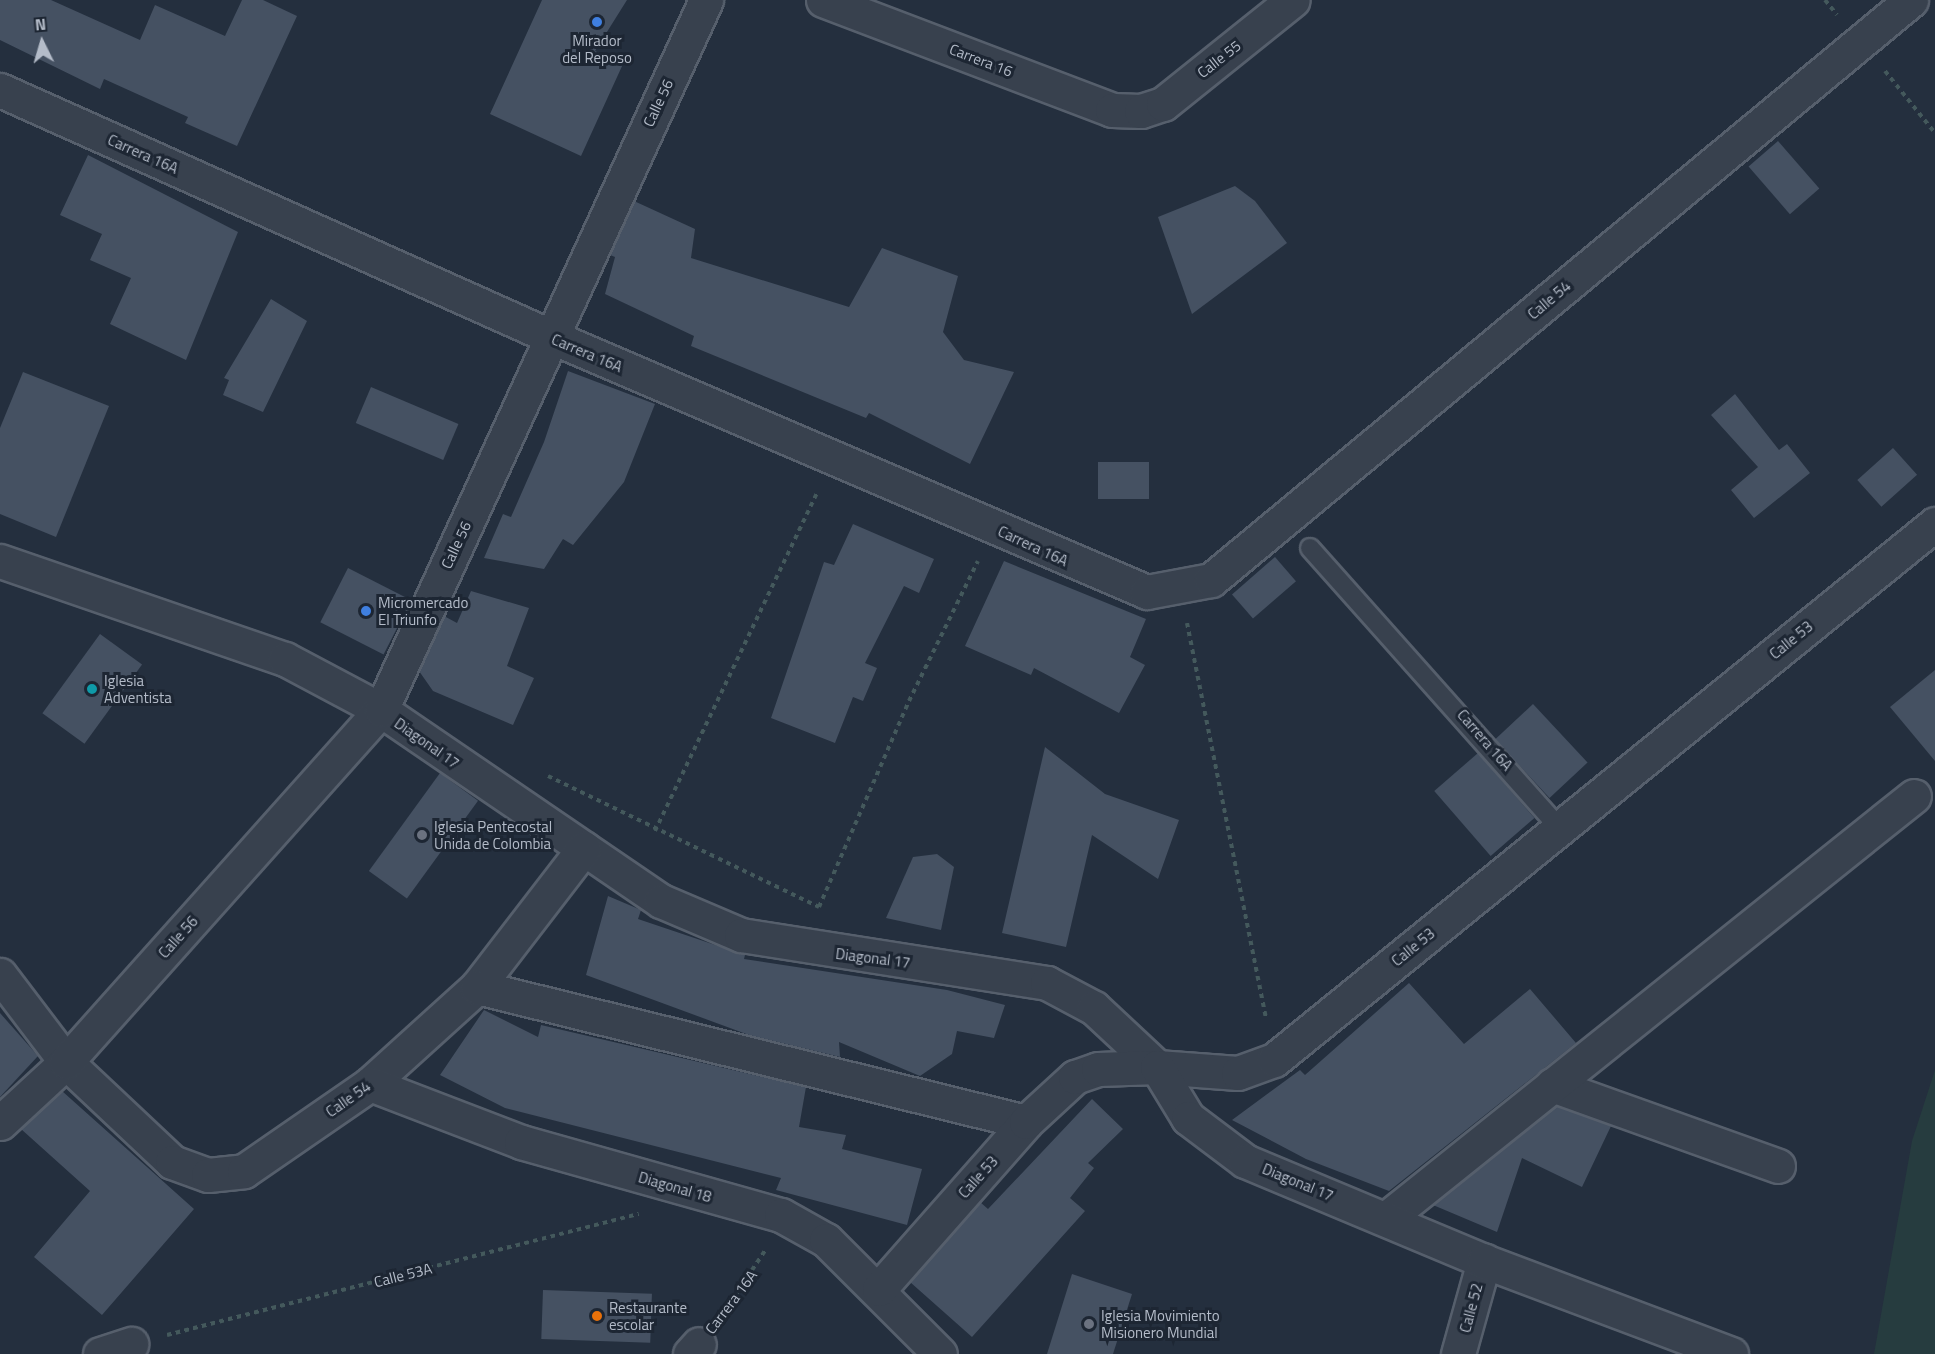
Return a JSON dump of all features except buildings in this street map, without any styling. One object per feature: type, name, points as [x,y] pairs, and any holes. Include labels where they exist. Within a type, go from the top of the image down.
[{"type":"street","name":"Calle 56","points":[[0,1123],[66,1062],[381,711],[706,0]]},
{"type":"street","name":"Carrera 16","points":[[823,0],[1112,110],[1141,111]]},
{"type":"street","name":"Calle 55","points":[[1141,111],[1163,104],[1293,0]]},
{"type":"street","name":"Calle 54","points":[[1181,590],[1211,580],[1911,0]]},
{"type":"street","name":"Carrera 16A","points":[[0,90],[552,337],[1136,588],[1181,590]]},
{"type":"street","name":"Calle 53","points":[[879,1288],[1026,1122],[1075,1077],[1098,1070],[1157,1067],[1238,1073],[1274,1060],[1935,524]]},
{"type":"street","name":"Diagonal 17","points":[[0,561],[285,659],[381,711],[661,901],[741,934],[1047,983],[1094,1008],[1157,1067],[1188,1119],[1216,1144],[1484,1262],[1731,1354]]},
{"type":"street","points":[[1387,1218],[1914,796]]},
{"type":"street","name":"Calle 54","points":[[0,975],[66,1062],[172,1162],[208,1175],[244,1171],[370,1084],[477,987],[584,848]]},
{"type":"street","points":[[477,987],[1026,1122]]},
{"type":"street","name":"Diagonal 18","points":[[370,1084],[521,1142],[781,1215],[826,1240],[879,1288],[940,1354]]},
{"type":"street","points":[[1552,1085],[1778,1166]]},
{"type":"street","name":"Calle 52","points":[[1458,1354],[1484,1262]]},
{"type":"street","points":[[100,1354],[131,1344]]},
{"type":"lane","name":"Carrera 16A","points":[[1310,548],[1559,827]]},
{"type":"path","points":[[1860,41],[1935,134]]},
{"type":"path","points":[[655,831],[833,458]]},
{"type":"path","points":[[544,774],[655,831],[819,907],[909,701],[997,529]]},
{"type":"path","points":[[1181,590],[1274,1060]]},
{"type":"path","name":"Calle 53A","points":[[131,1344],[650,1212]]},
{"type":"path","name":"Carrera 16A","points":[[695,1349],[757,1269],[781,1215]]},
{"type":"green space","points":[[1935,1070],[1935,1354],[1874,1354],[1912,1141]]},
{"type":"place","name":"Mirador del Reposo","points":[[597,22]]},
{"type":"place","name":"Micromercado El Triunfo","points":[[366,611]]},
{"type":"place","name":"Iglesia Adventista","points":[[92,689]]},
{"type":"place","name":"Iglesia Pentecostal Unida de Colombia","points":[[422,835]]},
{"type":"place","name":"Restaurante escolar","points":[[597,1316]]},
{"type":"place","name":"Iglesia Movimiento Misionero Mundial","points":[[1089,1324]]}]
